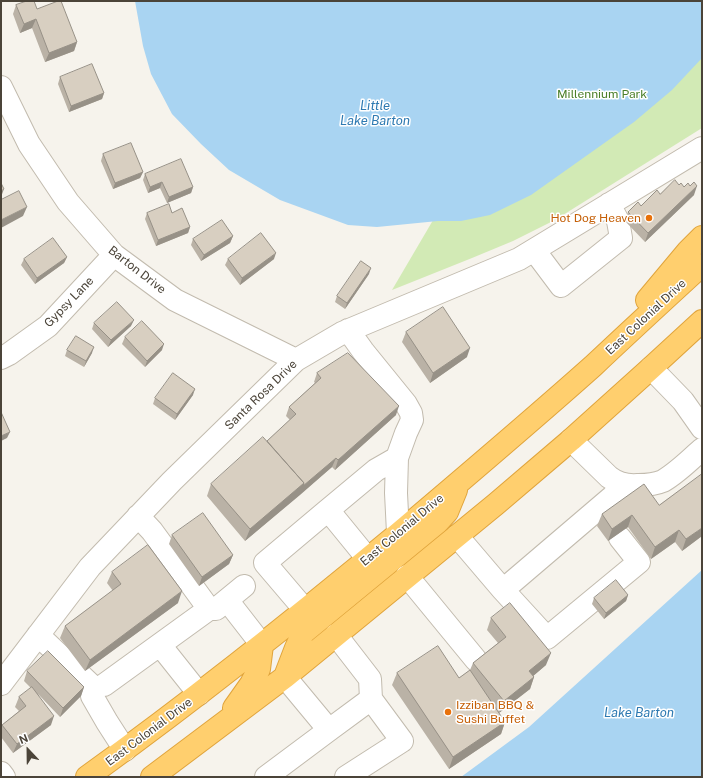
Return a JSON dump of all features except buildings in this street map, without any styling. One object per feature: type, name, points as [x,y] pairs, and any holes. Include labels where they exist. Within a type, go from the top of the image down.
[{"type":"highway","points":[[592,367],[688,251],[702,237]]},
{"type":"highway","name":"East Colonial Drive","points":[[87,777],[199,694],[368,559],[592,367],[702,265]]},
{"type":"highway","points":[[152,777],[285,677],[457,536],[571,440],[702,321]]},
{"type":"highway","points":[[285,677],[296,648],[304,633],[438,522],[447,512],[459,482]]},
{"type":"highway","points":[[220,726],[251,684],[259,669],[262,645]]},
{"type":"street","name":"Barton Drive","points":[[1,88],[29,144],[68,202],[114,255],[174,300],[296,360]]},
{"type":"street","name":"Santa Rosa Drive","points":[[1,684],[90,567],[138,516],[296,360],[348,330],[519,259],[702,148]]},
{"type":"street","points":[[534,250],[560,286],[622,238],[618,221],[609,204]]},
{"type":"street","name":"Gypsy Lane","points":[[1,358],[48,326],[114,255]]},
{"type":"street","points":[[348,330],[406,404],[411,413],[412,420],[397,458],[396,493],[398,533]]},
{"type":"street","points":[[652,368],[684,401],[702,428]]},
{"type":"street","points":[[571,440],[609,477],[616,482],[630,486],[651,484],[662,481],[702,449]]},
{"type":"street","points":[[305,610],[265,563],[376,470],[397,458]]},
{"type":"street","points":[[503,590],[624,485]]},
{"type":"street","points":[[328,510],[368,559]]},
{"type":"street","points":[[138,516],[218,605],[262,645]]},
{"type":"street","points":[[457,536],[503,590],[547,638],[639,562],[620,538]]},
{"type":"street","points":[[407,576],[476,660]]},
{"type":"street","points":[[104,685],[244,586]]},
{"type":"street","points":[[38,635],[91,685],[92,696],[125,750]]},
{"type":"street","points":[[336,635],[370,679],[371,699],[402,741],[346,777]]},
{"type":"street","points":[[160,645],[199,694]]},
{"type":"street","points":[[285,677],[329,730]]},
{"type":"street","points":[[266,777],[371,699]]},
{"type":"street","points":[[1,773],[4,777]]},
{"type":"green space","name":"Millennium Park","points":[[702,1],[702,128],[555,220],[513,241],[392,290],[543,33]]},
{"type":"water","name":"Little Lake Barton","points":[[135,1],[702,1],[702,58],[672,90],[634,122],[531,195],[490,215],[461,221],[438,221],[377,227],[348,225],[280,200],[229,170],[172,114],[151,74],[143,46]]},
{"type":"water","name":"Lake Barton","points":[[702,570],[702,777],[461,777],[529,727]]},
{"type":"place","name":"Hot Dog Heaven","points":[[649,218]]},
{"type":"place","name":"Izziban BBQ & Sushi Buffet","points":[[448,712]]}]
